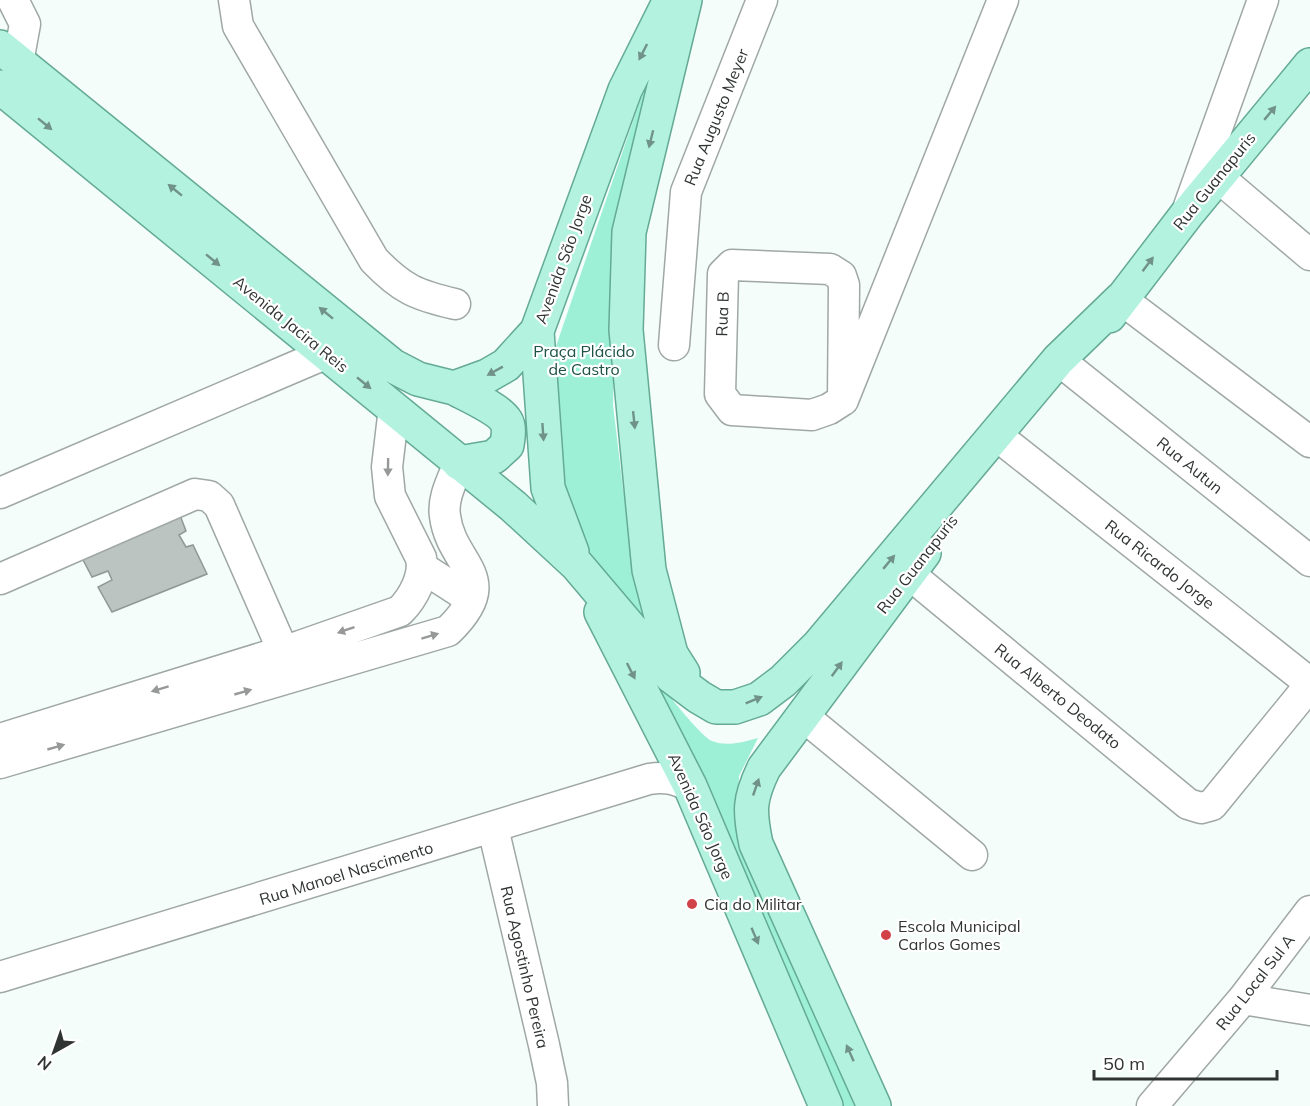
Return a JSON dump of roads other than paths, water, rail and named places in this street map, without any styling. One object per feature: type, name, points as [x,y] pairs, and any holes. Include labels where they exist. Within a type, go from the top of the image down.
[{"type":"main road","name":"Avenida São Jorge","points":[[670,0],[625,90],[537,332],[548,488],[578,566],[690,786],[826,1106]]},
{"type":"main road","points":[[685,0],[629,232],[626,330],[649,570],[671,654],[699,697]]},
{"type":"main road","name":"Avenida Jacira Reis","points":[[6,65],[327,353],[513,506],[578,566]]},
{"type":"main road","name":"Avenida Jacira Reis","points":[[6,65],[393,366],[418,379],[454,388],[496,412],[506,421],[507,445],[494,457],[459,463]]},
{"type":"main road","name":"Rua Guanapuris","points":[[874,1106],[756,844],[751,819],[753,790],[764,768],[908,573],[1070,369],[1187,213],[1310,65]]},
{"type":"main road","name":"Rua Guanapuris","points":[[699,697],[716,707],[735,707],[759,699],[783,681],[818,646],[1058,360],[1121,299]]},
{"type":"main road","points":[[454,388],[498,370],[514,357],[537,332]]},
{"type":"main road","name":"Avenida São Jorge","points":[[578,566],[671,676],[699,697]]},
{"type":"street","points":[[6,65],[25,24],[13,0]]},
{"type":"street","points":[[234,0],[238,26],[374,260],[394,281],[415,292],[455,304]]},
{"type":"street","name":"Rua Augusto Meyer","points":[[674,345],[686,192],[762,0]]},
{"type":"street","points":[[843,400],[1003,0]]},
{"type":"street","points":[[1187,213],[1263,0]]},
{"type":"street","points":[[1218,176],[1310,255]]},
{"type":"street","name":"Rua B","points":[[732,265],[830,269],[841,276],[844,285],[843,400],[829,409],[812,415],[732,410],[720,394],[723,274],[732,265]]},
{"type":"street","points":[[1121,299],[1310,442]]},
{"type":"street","points":[[0,493],[327,353]]},
{"type":"street","name":"Rua Autun","points":[[1070,369],[1310,561]]},
{"type":"street","points":[[0,763],[289,664],[400,611],[410,601],[423,568],[421,558],[390,496],[387,467],[394,408]]},
{"type":"street","name":"Rua Ricardo Jorge","points":[[1010,446],[1310,684]]},
{"type":"street","points":[[0,739],[289,664],[448,631],[459,620],[471,599],[474,586],[472,574],[449,533],[444,515],[447,494],[459,463]]},
{"type":"street","points":[[0,579],[195,494],[209,496],[219,505],[289,664]]},
{"type":"street","points":[[423,568],[471,599]]},
{"type":"street","name":"Rua Alberto Deodato","points":[[908,573],[1188,804],[1202,808],[1212,805],[1310,684]]},
{"type":"street","points":[[803,716],[972,855]]},
{"type":"street","name":"Rua Manoel Nascimento","points":[[0,977],[663,776],[674,778],[690,786]]},
{"type":"street","name":"Rua Agostinho Pereira","points":[[493,828],[544,1045],[552,1083],[553,1106]]},
{"type":"street","name":"Rua Local Sul A","points":[[1152,1106],[1243,999],[1310,911]]},
{"type":"street","points":[[1243,999],[1310,1010]]},
{"type":"place","name":"Cia do Militar","points":[[692,904]]},
{"type":"place","name":"Escola Municipal Carlos Gomes","points":[[886,935]]},
{"type":"park label","name":"Praça Plácido de Castro","points":[[584,360]]}]
